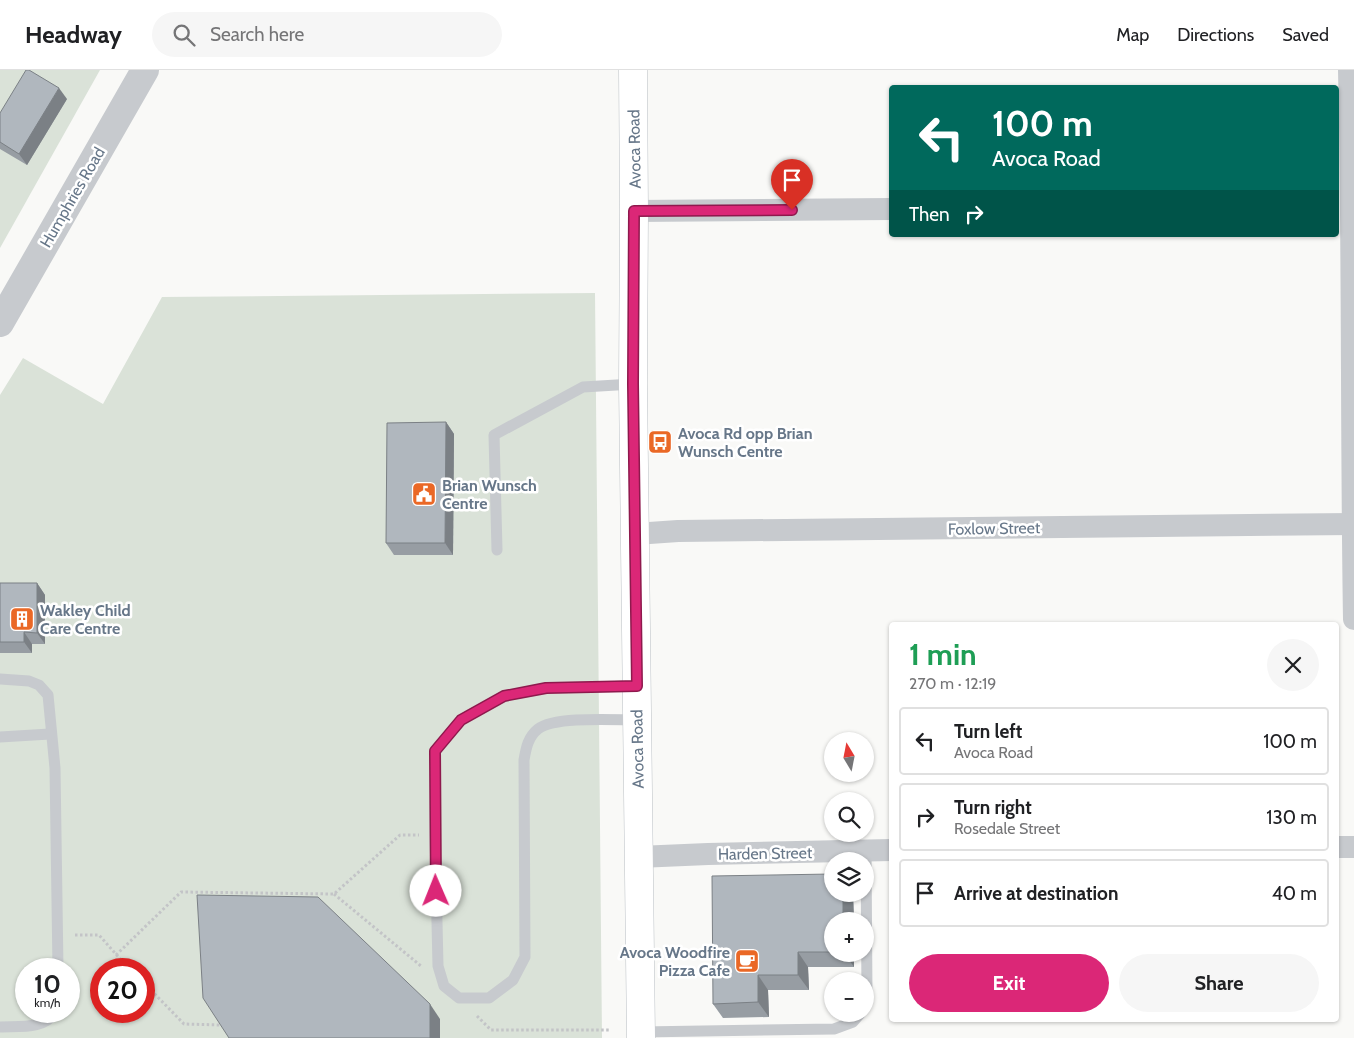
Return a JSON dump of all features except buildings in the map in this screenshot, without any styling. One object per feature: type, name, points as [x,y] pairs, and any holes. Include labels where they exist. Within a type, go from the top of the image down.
[{"type":"main road","name":"Avoca Road","points":[[633,70],[633,384],[641,1035]]},
{"type":"street","name":"Humphries Road","points":[[0,323],[145,70]]},
{"type":"street","points":[[1349,70],[1347,205],[1354,619]]},
{"type":"street","points":[[634,211],[889,209]]},
{"type":"street","name":"Foxlow Street","points":[[635,534],[678,531],[1353,524]]},
{"type":"street","points":[[1339,847],[1354,847]]},
{"type":"street","name":"Harden Street","points":[[638,857],[889,850]]},
{"type":"lane","points":[[496,550],[494,435],[583,387],[633,384]]},
{"type":"lane","points":[[0,679],[28,681],[39,685],[48,695],[50,734],[55,768],[58,958]]},
{"type":"lane","points":[[637,686],[546,688],[504,696],[461,720],[435,751],[438,966],[444,986],[459,998],[489,998],[513,980],[525,957],[524,760],[527,742],[538,729],[555,722],[637,720]]},
{"type":"lane","points":[[0,737],[50,734]]},
{"type":"lane","points":[[866,850],[867,972]]},
{"type":"lane","points":[[641,1035],[834,1029],[852,1022]]},
{"type":"lane","points":[[0,1027],[38,1025],[43,1023]]},
{"type":"path","points":[[334,894],[400,835],[435,835]]},
{"type":"path","points":[[116,955],[181,892],[334,894],[444,986]]},
{"type":"path","points":[[57,936],[99,935],[119,958]]},
{"type":"path","points":[[155,994],[184,1024],[221,1025]]},
{"type":"path","points":[[459,998],[491,1030],[609,1030]]},
{"type":"shaded area","points":[[0,70],[100,70],[0,248]]},
{"type":"shaded area","points":[[595,293],[602,1038],[0,1038],[0,395],[23,358],[103,404],[162,297]]},
{"type":"place","name":"Avoca Rd opp Brian Wunsch Centre","points":[[660,442]]},
{"type":"place","name":"Brian Wunsch Centre","points":[[424,494]]},
{"type":"place","name":"Wakley Child Care Centre","points":[[22,619]]},
{"type":"place","name":"Avoca Woodfire Pizza Cafe","points":[[747,961]]},
{"type":"route","points":[[436,891],[435,751],[461,720],[504,696],[546,688],[637,686],[633,384],[634,211],[792,210]]}]
